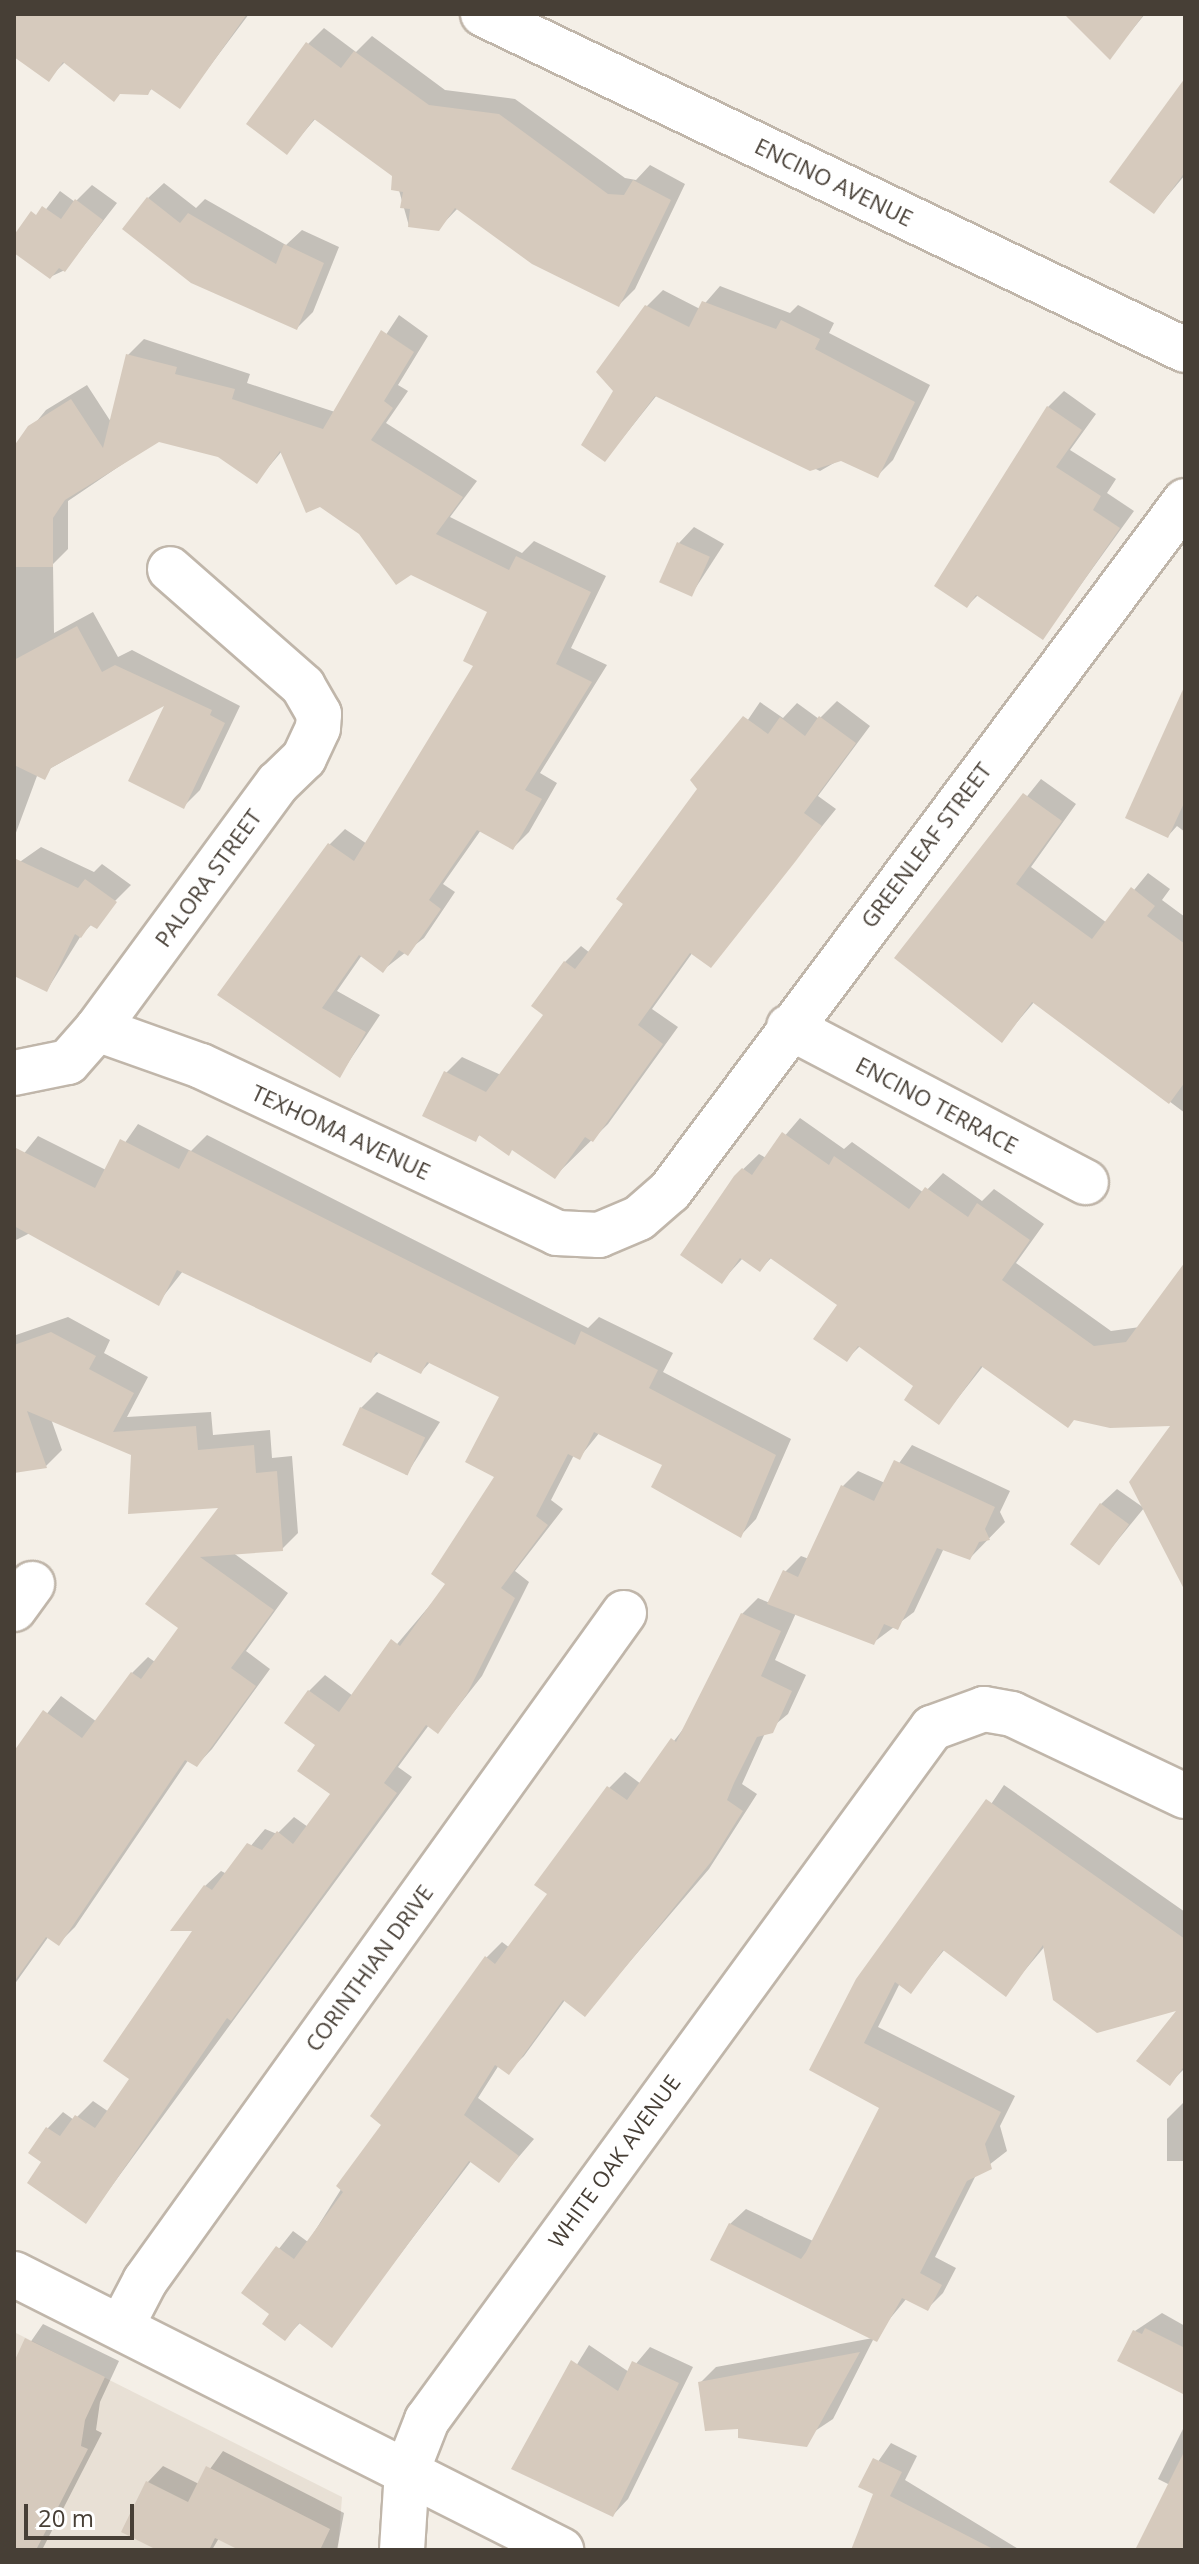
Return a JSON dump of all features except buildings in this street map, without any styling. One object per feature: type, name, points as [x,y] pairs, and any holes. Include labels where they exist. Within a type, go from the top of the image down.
[{"type":"street","name":"ENCINO AVENUE","points":[[483,14],[1185,350]]},
{"type":"street","name":"GREENLEAF STREET","points":[[670,1191],[789,1027],[1185,501]]},
{"type":"street","name":"PALORA STREET","points":[[97,1029],[278,783],[304,758],[318,728],[319,714],[303,686],[170,569]]},
{"type":"street","name":"ENCINO TERRACE","points":[[789,1027],[1086,1182]]},
{"type":"street","points":[[14,1073],[68,1062],[97,1029]]},
{"type":"street","name":"TEXHOMA AVENUE","points":[[97,1029],[201,1066],[557,1233],[599,1235],[639,1218],[670,1191]]},
{"type":"street","name":"CORINTHIAN DRIVE","points":[[121,2327],[145,2281],[624,1613]]},
{"type":"street","name":"WHITE OAK AVENUE","points":[[402,2550],[407,2471],[427,2420],[932,1728],[984,1709],[1012,1714],[1185,1796]]},
{"type":"street","points":[[14,2274],[407,2471],[499,2536],[561,2550]]},
{"type":"shaded area","points":[[14,2332],[342,2497],[338,2550],[14,2550]]}]
